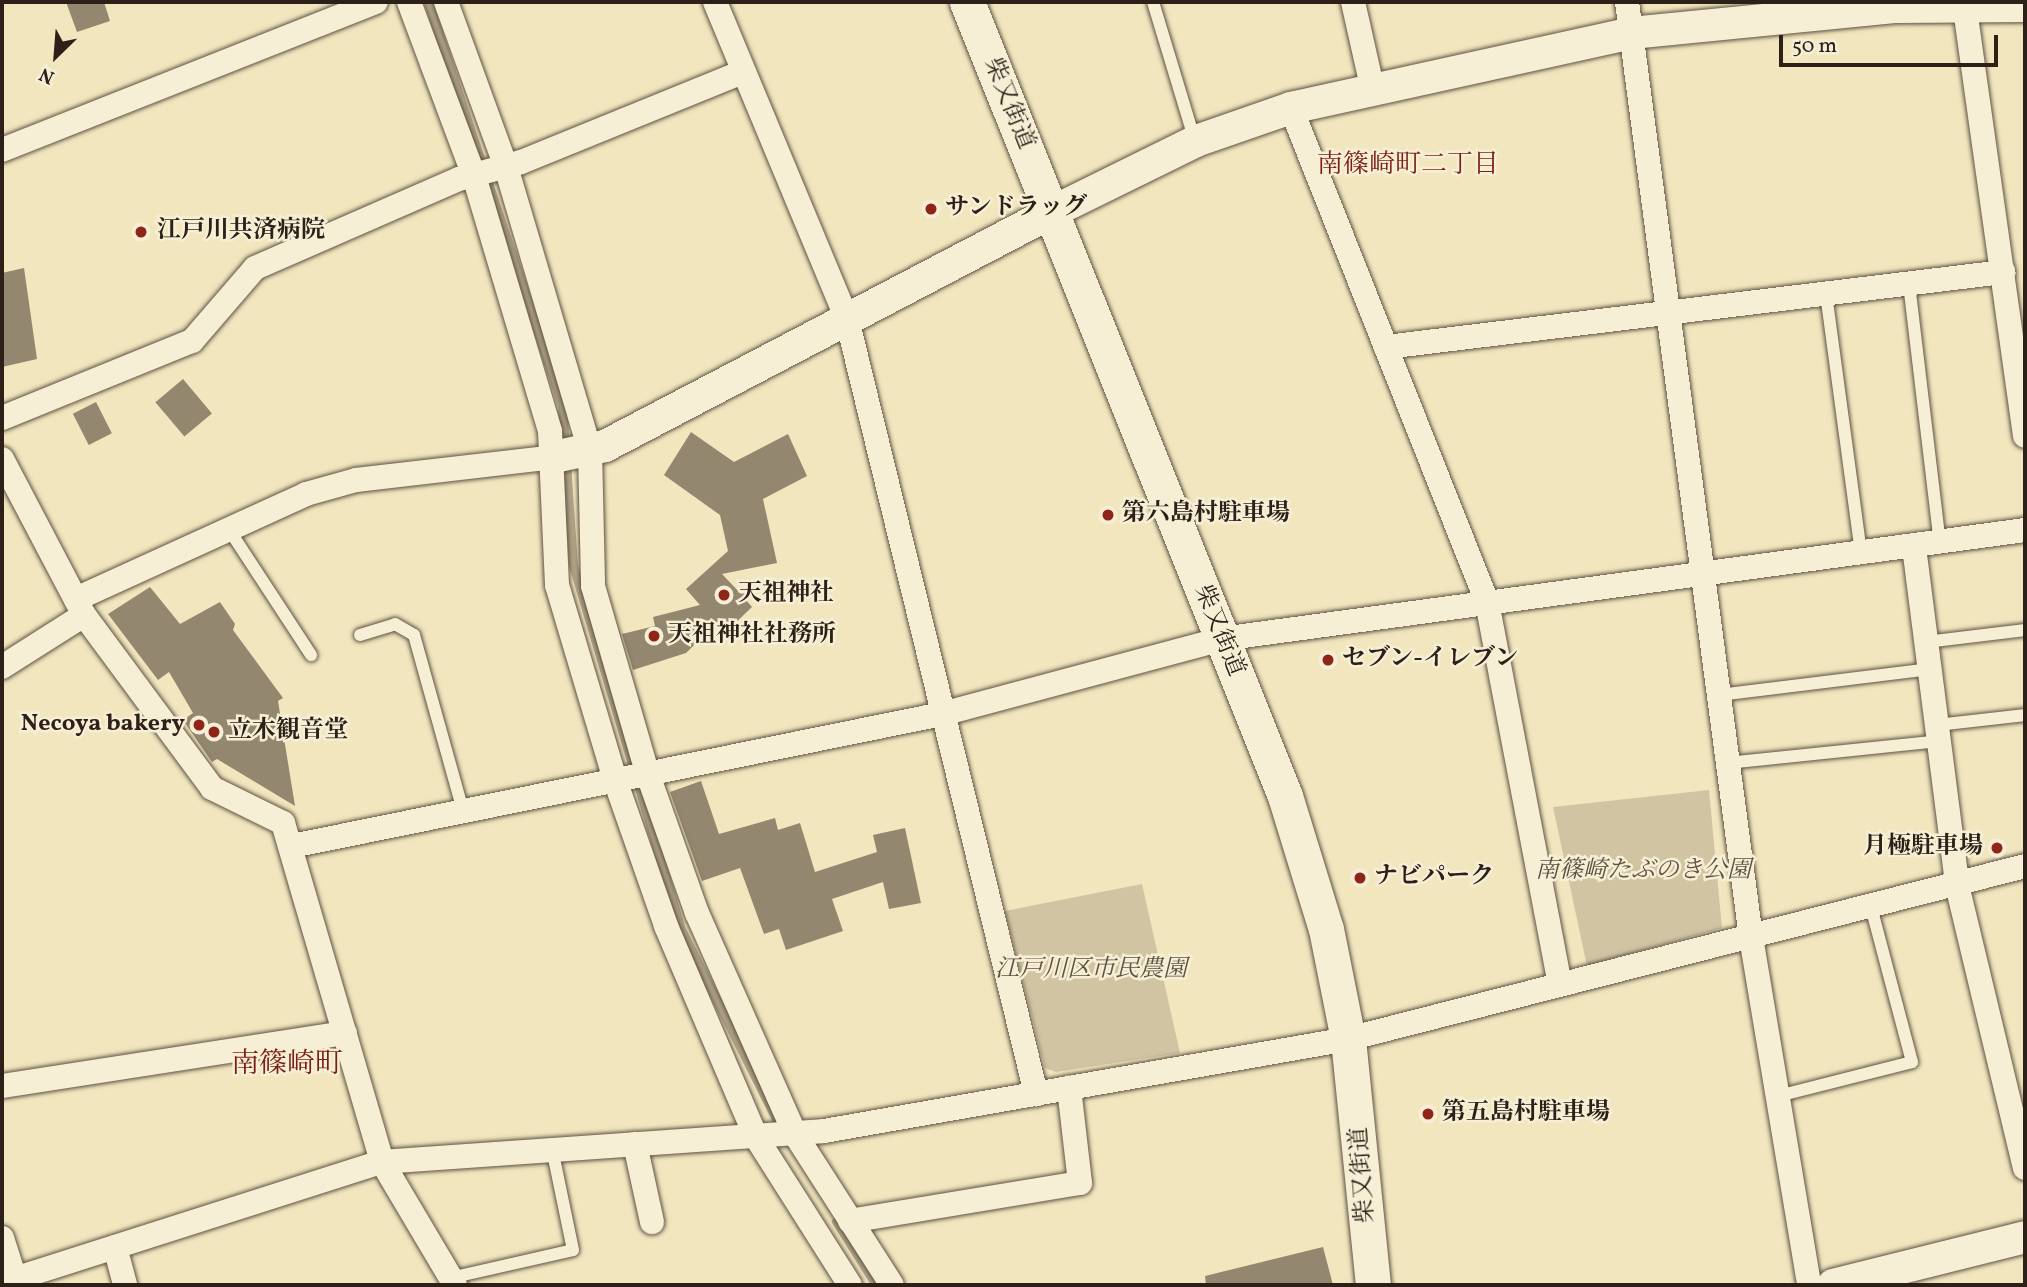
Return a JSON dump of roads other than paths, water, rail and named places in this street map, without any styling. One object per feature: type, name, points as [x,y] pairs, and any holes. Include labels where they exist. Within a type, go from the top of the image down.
[{"type":"main road","name":"柴又街道","points":[[968,2],[1285,796],[1326,929],[1348,1040],[1373,1285]]},
{"type":"street","points":[[2,150],[376,2]]},
{"type":"street","points":[[409,2],[489,171],[570,455],[557,585],[615,780],[666,926],[756,1137],[850,1285]]},
{"type":"street","points":[[446,2],[489,171],[570,455],[593,586],[648,772],[697,913],[794,1134],[892,1285]]},
{"type":"street","points":[[715,2],[847,319],[1036,1094]]},
{"type":"street","points":[[1353,2],[1372,86]]},
{"type":"street","points":[[1627,2],[1751,937],[1809,1285]]},
{"type":"street","points":[[1964,5],[2025,436]]},
{"type":"street","points":[[2,667],[80,607],[228,528],[306,494],[356,480],[570,455],[847,319],[1052,212],[1196,141],[1291,108],[1372,86],[1632,33],[1897,7],[2025,6]]},
{"type":"street","points":[[2,418],[192,341],[255,268],[489,171],[743,72]]},
{"type":"street","points":[[1291,108],[1488,602],[1560,984]]},
{"type":"street","points":[[1386,347],[2003,272]]},
{"type":"street","points":[[2,458],[80,607],[212,788],[283,823],[292,846],[382,1162],[453,1281]]},
{"type":"street","points":[[292,846],[942,714],[1221,639],[1701,573],[1940,545],[2025,530]]},
{"type":"street","points":[[1914,547],[1957,885],[2025,1168]]},
{"type":"street","points":[[2,1238],[8,1281],[382,1162],[794,1134],[1348,1040],[1560,984],[1871,908],[2025,866]]},
{"type":"street","points":[[2,1086],[345,1033]]},
{"type":"street","points":[[850,1221],[1080,1183],[1069,1088]]},
{"type":"street","points":[[635,1144],[652,1222]]},
{"type":"street","points":[[1833,1285],[2025,1237]]},
{"type":"street","points":[[115,1247],[125,1285]]},
{"type":"lane","points":[[1153,2],[1196,141]]},
{"type":"lane","points":[[1909,284],[1940,545]]},
{"type":"lane","points":[[1826,294],[1861,553]]},
{"type":"lane","points":[[228,528],[311,656]]},
{"type":"lane","points":[[360,635],[396,624],[414,635],[463,810]]},
{"type":"lane","points":[[1927,642],[2025,630]]},
{"type":"lane","points":[[1719,695],[1930,669]]},
{"type":"lane","points":[[1727,763],[1938,733],[2025,715]]},
{"type":"lane","points":[[1777,1096],[1912,1062],[1871,908]]},
{"type":"lane","points":[[453,1281],[572,1250],[552,1149]]},
{"type":"waterway","points":[[428,2],[562,404],[573,565],[680,927],[782,1131]]},
{"type":"waterway","points":[[836,1221],[876,1285]]},
{"type":"place","name":"サンドラッグ","points":[[931,209]]},
{"type":"place","name":"江戸川共済病院","points":[[141,232]]},
{"type":"place","name":"第六島村駐車場","points":[[1108,515]]},
{"type":"place","name":"天祖神社","points":[[724,595]]},
{"type":"place","name":"天祖神社社務所","points":[[654,636]]},
{"type":"place","name":"セブン-イレブン","points":[[1328,660]]},
{"type":"place","name":"Necoya bakery","points":[[199,725]]},
{"type":"place","name":"立木観音堂","points":[[214,732]]},
{"type":"place","name":"月極駐車場","points":[[1997,848]]},
{"type":"place","name":"ナビパーク","points":[[1360,878]]},
{"type":"place","name":"第五島村駐車場","points":[[1428,1114]]},
{"type":"district","name":"南篠崎町二丁目","points":[[1408,166]]},
{"type":"district","name":"南篠崎町","points":[[287,1065]]},
{"type":"park label","name":"南篠崎たぶのき公園","points":[[1643,872]]},
{"type":"park label","name":"江戸川区市民農園","points":[[1091,971]]}]
